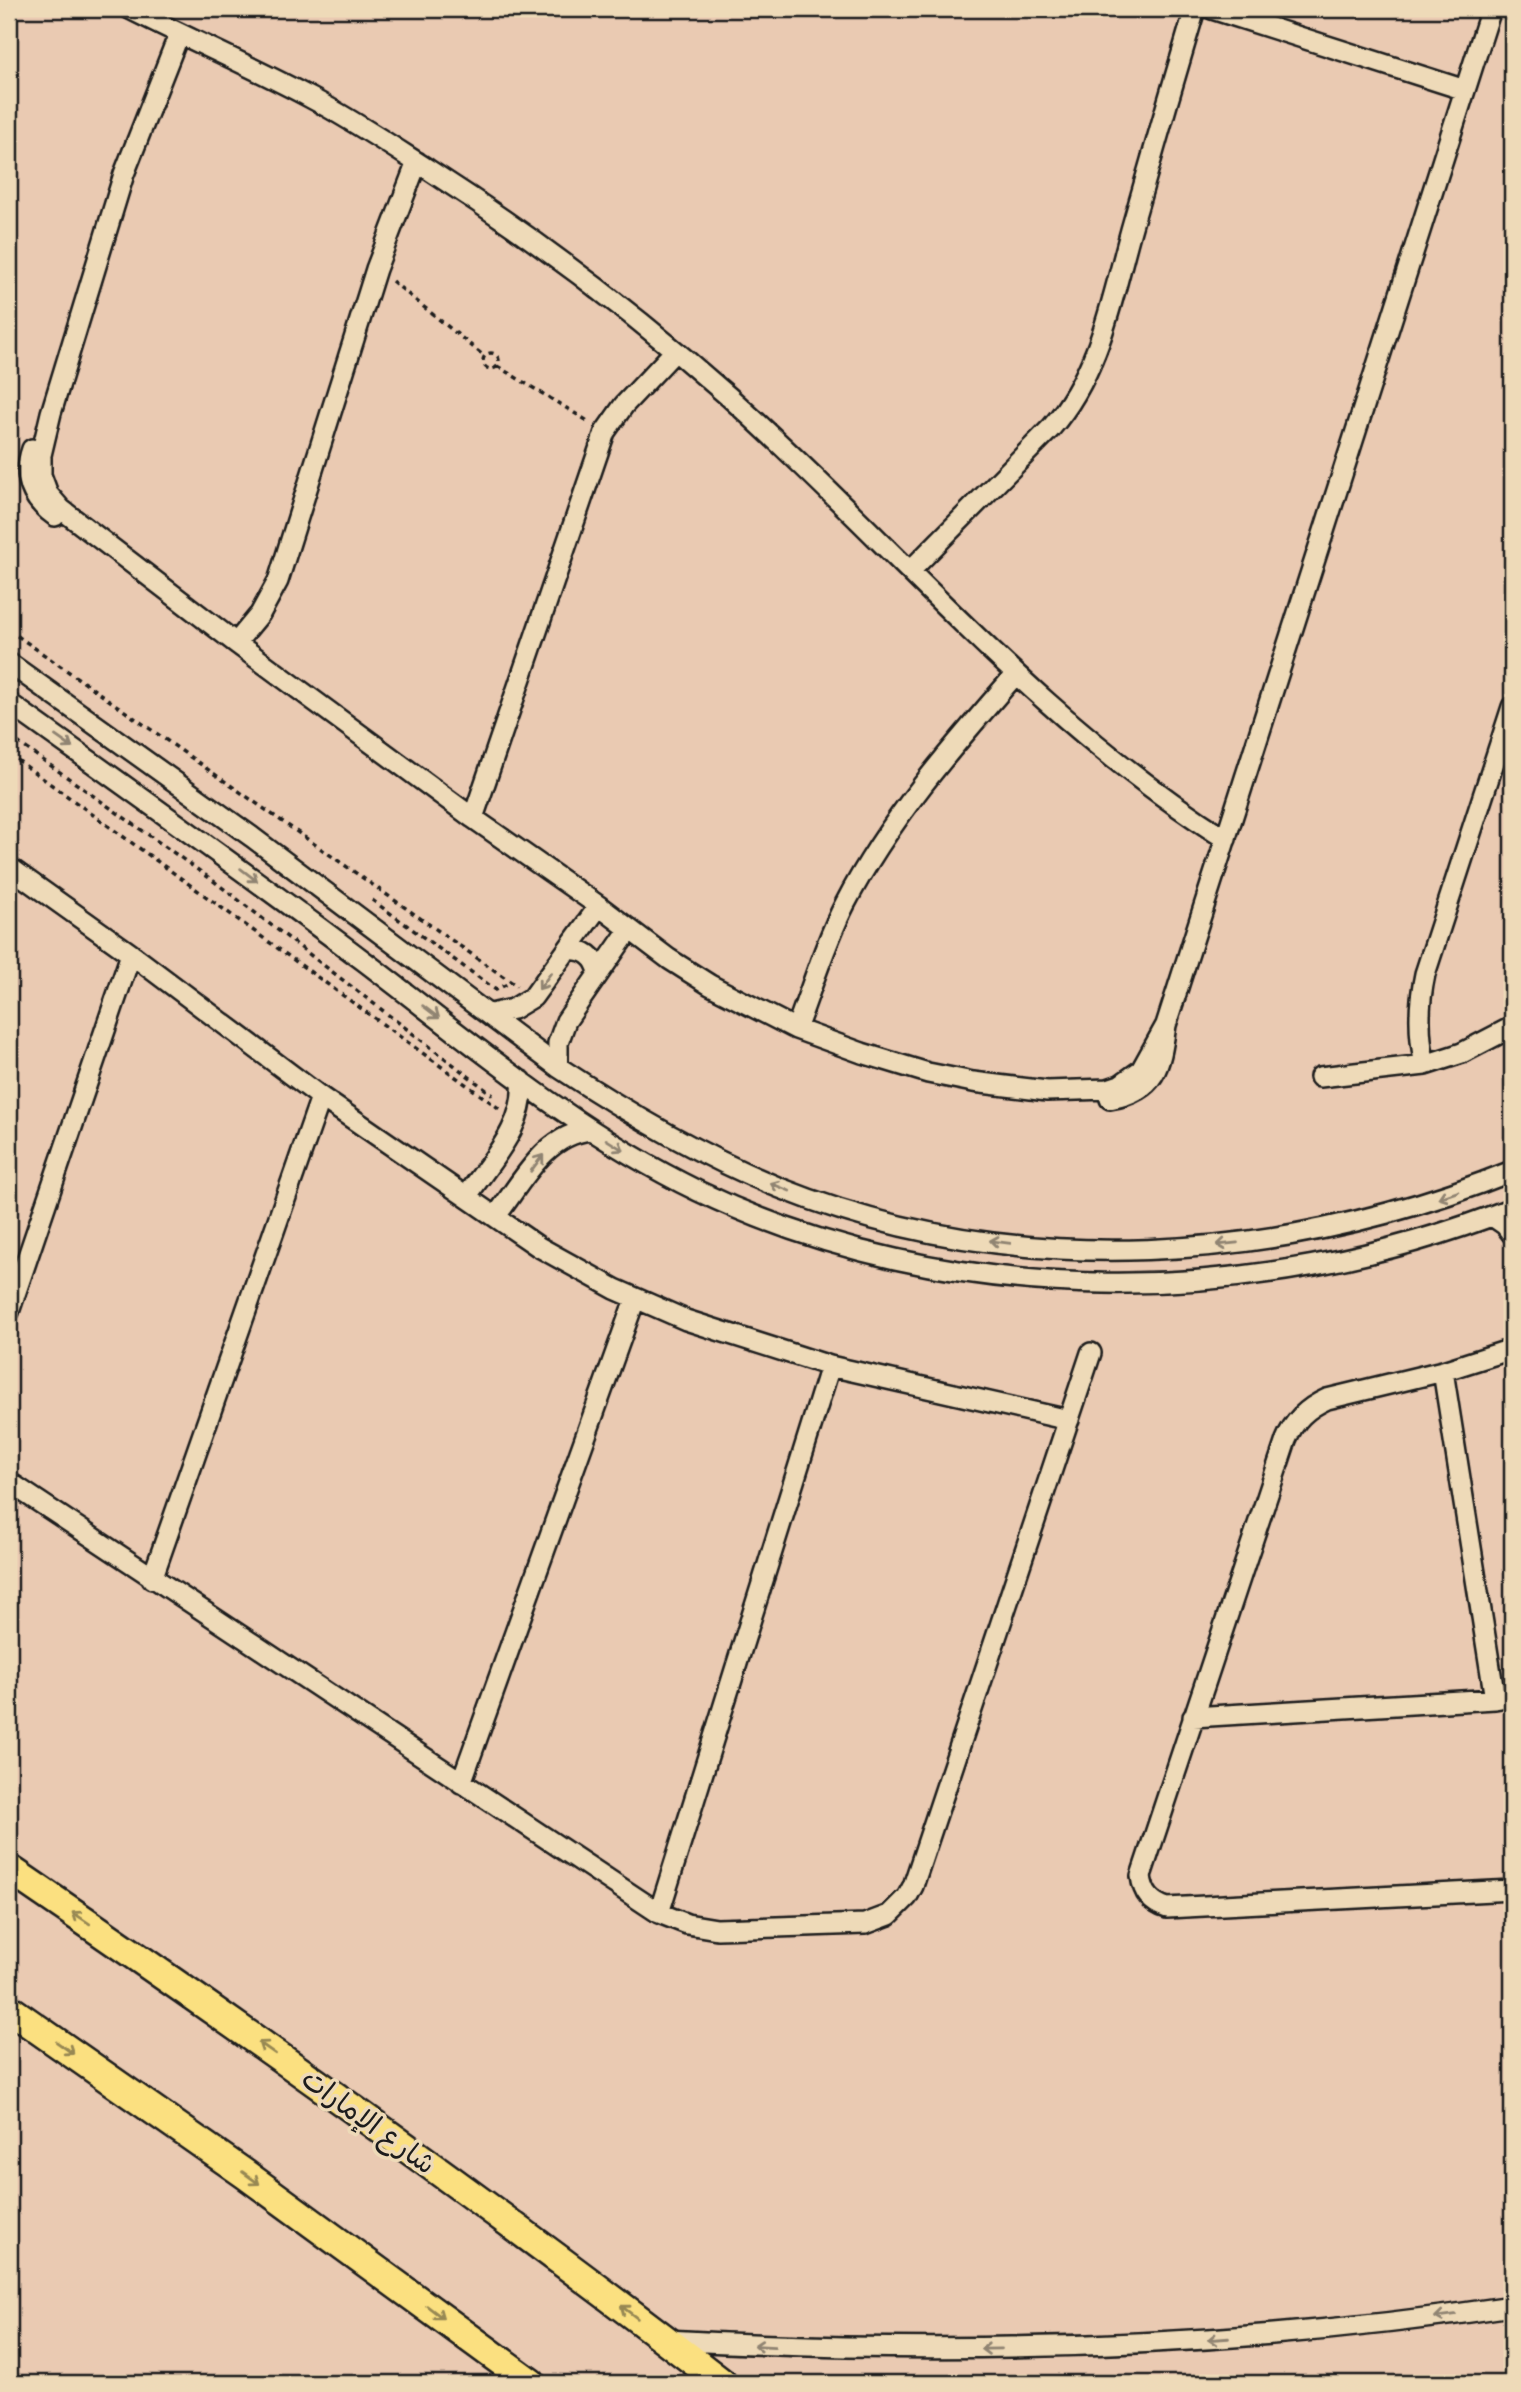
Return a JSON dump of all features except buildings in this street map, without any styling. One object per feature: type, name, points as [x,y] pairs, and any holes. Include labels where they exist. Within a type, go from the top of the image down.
[{"type":"highway","name":"شارع الإمارات","points":[[9,1868],[312,2079],[722,2383]]},
{"type":"highway","points":[[9,2009],[245,2174],[531,2383]]},
{"type":"street","points":[[130,9],[312,99],[417,162],[557,256],[724,393],[819,480],[1015,675],[1129,772],[1180,810],[1226,839]]},
{"type":"street","points":[[909,571],[1051,428],[1085,380],[1107,318],[1195,9]]},
{"type":"street","points":[[1212,9],[1465,90]]},
{"type":"street","points":[[179,34],[124,174],[51,413],[30,454],[27,465],[30,488],[43,508],[74,529],[99,539],[472,818],[710,985],[796,1029],[862,1053],[928,1073],[985,1084],[1047,1091],[1108,1089],[1120,1085],[1141,1070],[1166,1025],[1491,9]]},
{"type":"street","points":[[236,643],[260,614],[278,581],[376,269],[417,162]]},
{"type":"street","points":[[472,818],[605,432],[624,405],[675,351]]},
{"type":"street","points":[[9,663],[252,837],[491,1014],[558,1067],[647,1124],[725,1164],[783,1189],[877,1220],[958,1236],[1015,1244],[1108,1250],[1202,1247],[1295,1235],[1385,1215],[1512,1171]]},
{"type":"street","points":[[796,1029],[832,931],[862,874],[937,768],[1015,675]]},
{"type":"street","points":[[9,703],[229,859],[522,1081],[591,1130],[659,1171],[782,1226],[846,1246],[952,1269],[1038,1279],[1156,1281],[1223,1279],[1278,1273],[1386,1250],[1512,1208]]},
{"type":"street","points":[[1425,1065],[1419,1028],[1423,983],[1512,707]]},
{"type":"street","points":[[9,867],[131,954],[320,1097],[539,1247],[576,1269],[635,1299],[711,1329],[830,1366],[1069,1420]]},
{"type":"street","points":[[491,1014],[513,1009],[533,997],[599,906]]},
{"type":"street","points":[[558,1067],[558,1043],[566,1021],[629,930]]},
{"type":"street","points":[[568,950],[575,949],[589,954],[598,966],[599,973]]},
{"type":"street","points":[[9,1312],[131,954]]},
{"type":"street","points":[[1320,1077],[1425,1065],[1462,1053],[1512,1027]]},
{"type":"street","points":[[467,1196],[517,1122],[522,1103],[522,1081]]},
{"type":"street","points":[[152,1579],[320,1097]]},
{"type":"street","points":[[496,1216],[549,1147],[568,1134],[591,1130]]},
{"type":"street","points":[[1492,1216],[1505,1224],[1512,1234]]},
{"type":"street","points":[[461,1783],[635,1299]]},
{"type":"street","points":[[1512,1349],[1443,1371],[1327,1399],[1296,1421],[1286,1440],[1141,1877],[1146,1894],[1159,1905],[1176,1908],[1512,1890]]},
{"type":"street","points":[[9,1482],[659,1913],[687,1924],[718,1929],[865,1924],[889,1915],[907,1897],[951,1774],[1091,1353]]},
{"type":"street","points":[[659,1913],[830,1366]]},
{"type":"street","points":[[1193,1717],[1504,1697],[1443,1371]]},
{"type":"street","points":[[666,2340],[868,2349],[1070,2347],[1272,2335],[1512,2306]]},
{"type":"path","points":[[376,269],[484,356]]},
{"type":"path","points":[[484,356],[488,353],[496,354],[499,362],[497,366]]},
{"type":"path","points":[[484,356],[485,367],[489,369],[497,366]]},
{"type":"path","points":[[497,366],[605,432]]},
{"type":"path","points":[[9,630],[533,997]]},
{"type":"path","points":[[9,736],[215,882],[493,1095]]},
{"type":"path","points":[[9,754],[517,1122]]}]
